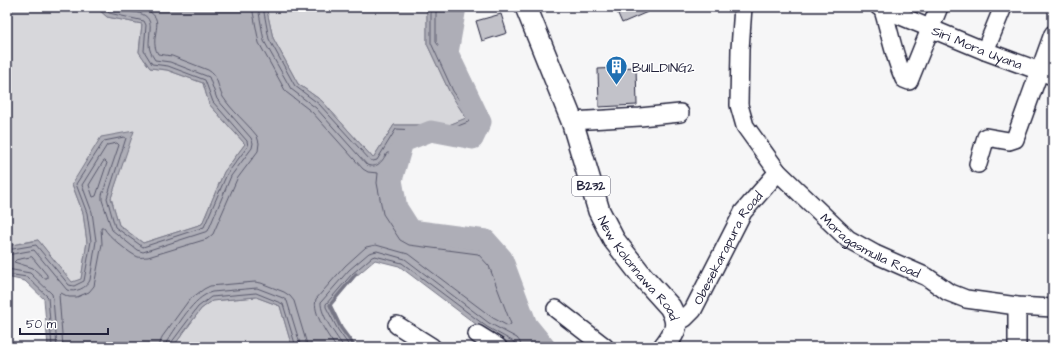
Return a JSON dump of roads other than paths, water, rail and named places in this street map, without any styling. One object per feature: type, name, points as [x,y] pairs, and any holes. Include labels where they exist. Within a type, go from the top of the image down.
[{"type":"main road","name":"New Kolonnawa Road","points":[[526,7],[572,121],[599,211],[614,240],[642,276],[670,307],[676,323],[674,332],[664,347]]},
{"type":"street","name":"Moragasmulla Road","points":[[743,7],[740,49],[739,105],[745,126],[778,172],[848,239],[875,254],[927,277],[948,292],[966,299],[1017,306],[1053,308]]},
{"type":"street","points":[[881,8],[890,33],[897,63],[904,79],[909,81],[939,7]]},
{"type":"street","points":[[985,51],[1003,7]]},
{"type":"street","name":"Siri Mora Uyana","points":[[881,8],[930,29],[1046,74]]},
{"type":"street","points":[[978,164],[986,137],[1009,141],[1015,138],[1046,74],[1053,34]]},
{"type":"street","points":[[572,121],[680,113]]},
{"type":"street","name":"Obesekarapura Road","points":[[676,323],[685,318],[693,310],[743,212],[778,172]]},
{"type":"street","points":[[1017,306],[1017,347]]},
{"type":"street","points":[[556,309],[605,347]]},
{"type":"street","points":[[397,325],[432,347]]},
{"type":"street","points":[[477,334],[498,347]]},
{"type":"water","points":[[96,7],[266,7],[273,38],[298,84],[322,101],[373,158],[394,125],[449,125],[466,118],[450,93],[427,44],[427,7],[456,7],[448,53],[481,122],[473,139],[431,131],[404,142],[392,180],[397,208],[411,230],[486,240],[502,258],[527,325],[545,347],[515,347],[485,331],[399,266],[375,260],[355,277],[330,305],[341,328],[355,347],[292,347],[280,306],[256,297],[212,301],[201,309],[173,347],[48,347],[44,299],[25,281],[7,277],[7,246],[38,240],[72,282],[81,279],[87,242],[83,213],[72,184],[101,137],[134,131],[111,198],[119,225],[143,243],[202,224],[224,172],[245,144],[209,104],[203,83],[167,70],[150,68],[139,52],[142,24],[107,17]]},
{"type":"waterway","points":[[456,7],[448,53],[481,122],[473,139],[431,131],[403,142],[392,180],[397,208],[411,230],[486,240],[502,258],[527,325],[545,347]]},
{"type":"waterway","points":[[355,347],[341,328],[330,305],[356,274]]},
{"type":"place","name":"BUILDING2","points":[[617,86]]}]
